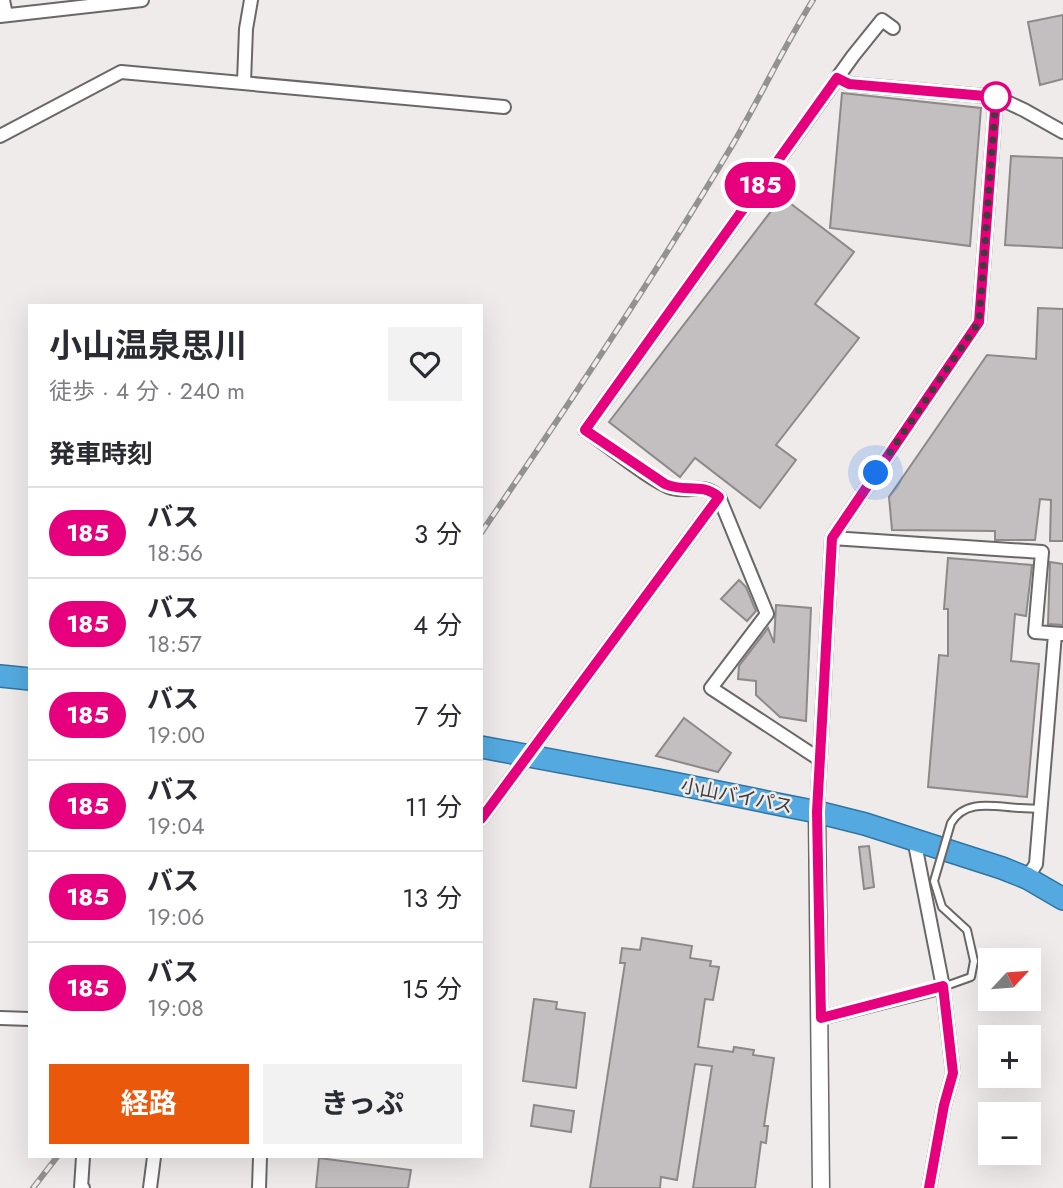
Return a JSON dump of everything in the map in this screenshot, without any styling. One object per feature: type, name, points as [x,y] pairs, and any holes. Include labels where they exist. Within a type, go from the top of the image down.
[{"type":"highway","points":[[0,676],[28,679]]},
{"type":"highway","name":"小山バイパス","points":[[483,747],[817,812],[914,839],[1027,878],[1063,899]]},
{"type":"street","points":[[3,0],[3,16],[142,0]]},
{"type":"street","points":[[244,82],[250,0]]},
{"type":"street","points":[[820,759],[711,688],[767,614],[719,497],[705,488],[673,488],[665,484],[585,430],[881,20],[893,27]]},
{"type":"street","points":[[0,136],[121,72],[504,107]]},
{"type":"street","points":[[837,78],[849,84],[996,97],[1063,132]]},
{"type":"street","points":[[821,1188],[817,812],[832,538],[979,322],[996,97]]},
{"type":"street","points":[[483,816],[719,497]]},
{"type":"street","points":[[832,538],[1042,551],[1035,632],[1059,634],[1036,863],[1027,878]]},
{"type":"street","points":[[914,839],[943,986],[953,1073],[944,1105],[929,1188]]},
{"type":"street","points":[[821,1018],[943,986]]},
{"type":"street","points":[[0,1017],[28,1019]]},
{"type":"street","points":[[83,1158],[83,1188]]},
{"type":"street","points":[[150,1188],[154,1158]]},
{"type":"street","points":[[258,1188],[260,1158]]},
{"type":"lane","points":[[943,986],[971,977],[974,961],[967,930],[942,907],[934,881],[951,823],[956,815],[971,805],[1041,809]]},
{"type":"building","points":[[1063,15],[1063,79],[1040,85],[1028,22]]},
{"type":"building","points":[[842,93],[981,108],[970,246],[830,228]]},
{"type":"building","points":[[1011,156],[1063,158],[1063,248],[1005,245]]},
{"type":"building","points":[[782,197],[854,252],[815,304],[859,338],[776,445],[796,460],[760,508],[695,458],[680,477],[609,422]]},
{"type":"building","points":[[1038,308],[1063,309],[1063,541],[1050,541],[1051,500],[1040,499],[1035,540],[995,540],[995,531],[892,530],[889,497],[987,355],[1036,359]]},
{"type":"building","points":[[948,558],[1032,565],[1026,616],[1015,614],[1011,661],[1039,664],[1027,797],[928,787],[939,655],[948,656],[948,609],[944,609]]},
{"type":"building","points":[[1050,562],[1063,564],[1063,625],[1048,624]]},
{"type":"building","points":[[739,580],[746,587],[756,611],[747,621],[721,599]]},
{"type":"building","points":[[776,605],[811,608],[806,721],[780,717],[756,695],[756,681],[738,679],[739,666],[768,628],[774,643]]},
{"type":"building","points":[[684,718],[731,753],[718,772],[656,756]]},
{"type":"building","points":[[869,846],[874,887],[864,889],[859,847]]},
{"type":"building","points":[[642,938],[692,946],[690,958],[711,961],[710,966],[719,967],[713,1000],[705,999],[698,1047],[733,1052],[734,1047],[754,1050],[753,1055],[774,1058],[764,1126],[768,1126],[766,1143],[761,1142],[755,1188],[693,1188],[712,1066],[695,1064],[677,1180],[661,1177],[660,1188],[590,1188],[625,963],[620,963],[622,948],[640,950]]},
{"type":"building","points":[[534,999],[557,1002],[556,1009],[585,1013],[576,1088],[523,1081]]},
{"type":"building","points":[[534,1105],[574,1111],[571,1132],[531,1126]]},
{"type":"building","points":[[319,1158],[411,1170],[408,1188],[316,1188]]},
{"type":"railway","points":[[483,530],[670,247],[730,149],[813,0]]},
{"type":"railway","points":[[33,1188],[56,1158]]},
{"type":"bus line","name":"185","points":[[483,816],[719,497],[705,488],[673,488],[665,484],[585,430],[837,78],[849,84],[996,97],[979,322],[832,538],[817,812],[821,1018],[943,986],[953,1073],[944,1105],[929,1188]]},
{"type":"route","points":[[876,473],[979,322],[996,97]]}]
